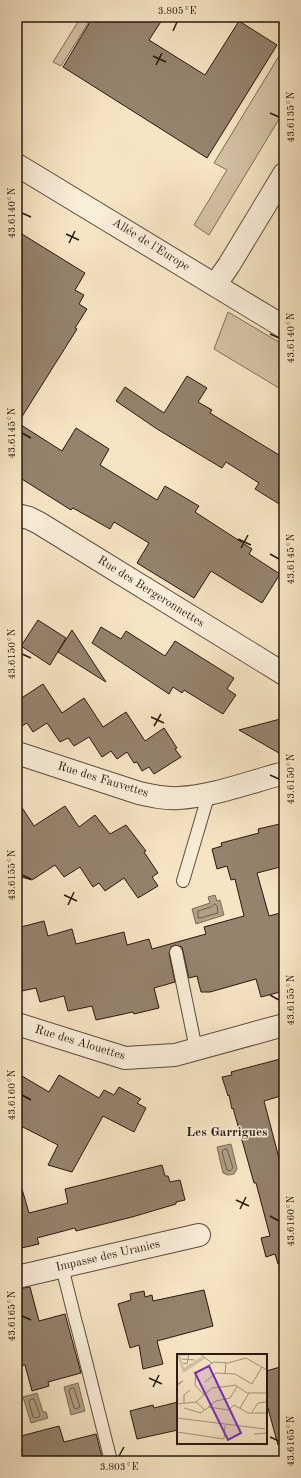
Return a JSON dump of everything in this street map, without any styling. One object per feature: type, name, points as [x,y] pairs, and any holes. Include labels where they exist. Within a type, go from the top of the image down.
[{"type":"street","name":"Allée de l'Europe","points":[[17,165],[284,327]]},
{"type":"street","points":[[215,285],[229,265],[284,174]]},
{"type":"street","name":"Rue des Bergeronnettes","points":[[17,515],[40,523],[284,674]]},
{"type":"street","name":"Rue des Fauvettes","points":[[17,753],[139,793],[159,797],[178,798],[209,793],[284,773]]},
{"type":"street","name":"Rue des Alouettes","points":[[17,1024],[125,1058],[175,1055],[284,1025]]},
{"type":"street","name":"Impasse des Uranies","points":[[17,1277],[199,1235]]},
{"type":"lane","points":[[183,881],[209,793]]},
{"type":"lane","points":[[176,952],[196,1049]]},
{"type":"lane","points":[[62,1267],[111,1461]]},
{"type":"shaded area","points":[[81,17],[92,17],[61,66],[53,62]]},
{"type":"shaded area","points":[[282,51],[284,52],[284,111],[209,235],[194,225],[227,170],[214,163]]},
{"type":"shaded area","points":[[228,312],[284,345],[284,391],[214,349]]},
{"type":"water","points":[[215,895],[217,901],[220,900],[224,915],[196,924],[192,909],[210,903],[208,897]]},
{"type":"water","points":[[231,1144],[237,1169],[234,1174],[228,1175],[223,1173],[217,1147]]},
{"type":"water","points":[[78,1383],[85,1411],[71,1415],[64,1387]]},
{"type":"water","points":[[37,1393],[43,1412],[46,1412],[48,1418],[31,1423],[23,1397]]},
{"type":"building","points":[[93,17],[164,17],[149,40],[205,75],[239,21],[277,45],[207,158],[63,67]]},
{"type":"building","points":[[17,231],[85,273],[75,290],[84,295],[79,304],[87,309],[75,328],[77,329],[18,423],[62,451],[76,428],[109,449],[100,465],[157,500],[165,486],[199,506],[195,512],[252,549],[249,554],[280,574],[262,603],[211,571],[194,598],[137,563],[149,543],[114,522],[110,529],[73,508],[71,510],[17,476]]},
{"type":"building","points":[[187,376],[207,388],[198,402],[212,410],[210,413],[284,458],[284,507],[255,489],[259,483],[226,462],[222,468],[157,429],[116,401],[125,387],[164,413]]},
{"type":"building","points":[[38,620],[66,638],[50,665],[21,646]]},
{"type":"building","points":[[101,627],[121,639],[126,631],[165,656],[175,641],[234,678],[227,689],[236,695],[223,714],[184,690],[182,693],[173,687],[169,694],[92,643]]},
{"type":"building","points":[[72,630],[106,682],[58,652]]},
{"type":"building","points":[[43,684],[62,713],[84,698],[103,727],[126,712],[145,741],[164,728],[181,757],[154,774],[149,767],[142,771],[137,762],[134,763],[127,752],[117,759],[111,751],[102,757],[89,737],[74,746],[68,738],[60,742],[47,723],[33,732],[27,723],[17,729],[17,701]]},
{"type":"building","points":[[284,718],[284,756],[239,730]]},
{"type":"building","points":[[17,800],[34,826],[65,806],[79,827],[95,815],[110,834],[126,825],[146,851],[144,852],[158,873],[152,877],[158,886],[138,898],[124,878],[105,891],[99,883],[93,887],[80,867],[64,877],[55,865],[32,880],[17,876]]},
{"type":"building","points":[[284,823],[284,866],[257,873],[269,916],[284,912],[284,991],[261,997],[256,979],[210,992],[201,992],[197,976],[189,978],[182,947],[175,945],[171,947],[169,953],[175,982],[154,988],[159,1008],[134,1014],[133,1012],[96,1020],[92,1006],[68,1011],[64,996],[40,1002],[36,988],[17,992],[17,928],[44,921],[48,936],[72,929],[76,944],[124,932],[127,945],[149,939],[152,949],[206,934],[204,927],[244,916],[235,879],[231,880],[227,866],[217,869],[212,849],[222,846],[221,843],[259,833],[258,829]]},
{"type":"building","points":[[284,1058],[284,1095],[264,1101],[280,1162],[284,1161],[284,1263],[278,1264],[275,1254],[266,1257],[261,1238],[270,1236],[256,1183],[254,1183],[233,1108],[232,1109],[229,1095],[228,1096],[222,1077],[232,1075],[231,1072]]},
{"type":"building","points":[[17,1073],[49,1092],[59,1075],[99,1098],[104,1090],[114,1095],[119,1087],[141,1099],[137,1103],[146,1108],[134,1132],[103,1116],[72,1172],[48,1165],[58,1145],[17,1124]]},
{"type":"building","points":[[162,1165],[165,1176],[168,1176],[170,1182],[180,1180],[185,1200],[132,1217],[76,1231],[75,1228],[37,1238],[39,1244],[17,1249],[17,1189],[22,1189],[29,1213],[68,1203],[65,1189]]},
{"type":"building","points":[[30,1287],[39,1321],[65,1314],[81,1373],[48,1382],[49,1386],[32,1391],[25,1365],[17,1366],[17,1289]]},
{"type":"building","points":[[204,1290],[213,1326],[157,1341],[163,1364],[143,1369],[139,1345],[130,1348],[118,1304],[131,1300],[130,1294],[144,1291],[145,1297],[152,1295],[153,1301]]},
{"type":"building","points":[[284,1366],[284,1444],[278,1445],[267,1405],[267,1371]]},
{"type":"building","points":[[177,1402],[177,1430],[137,1439],[130,1411],[153,1405],[154,1408]]},
{"type":"building","points":[[59,1426],[64,1442],[96,1434],[103,1461],[17,1461],[17,1437]]},
{"type":"district","name":"Les Garrigues","points":[[227,1132]]}]
